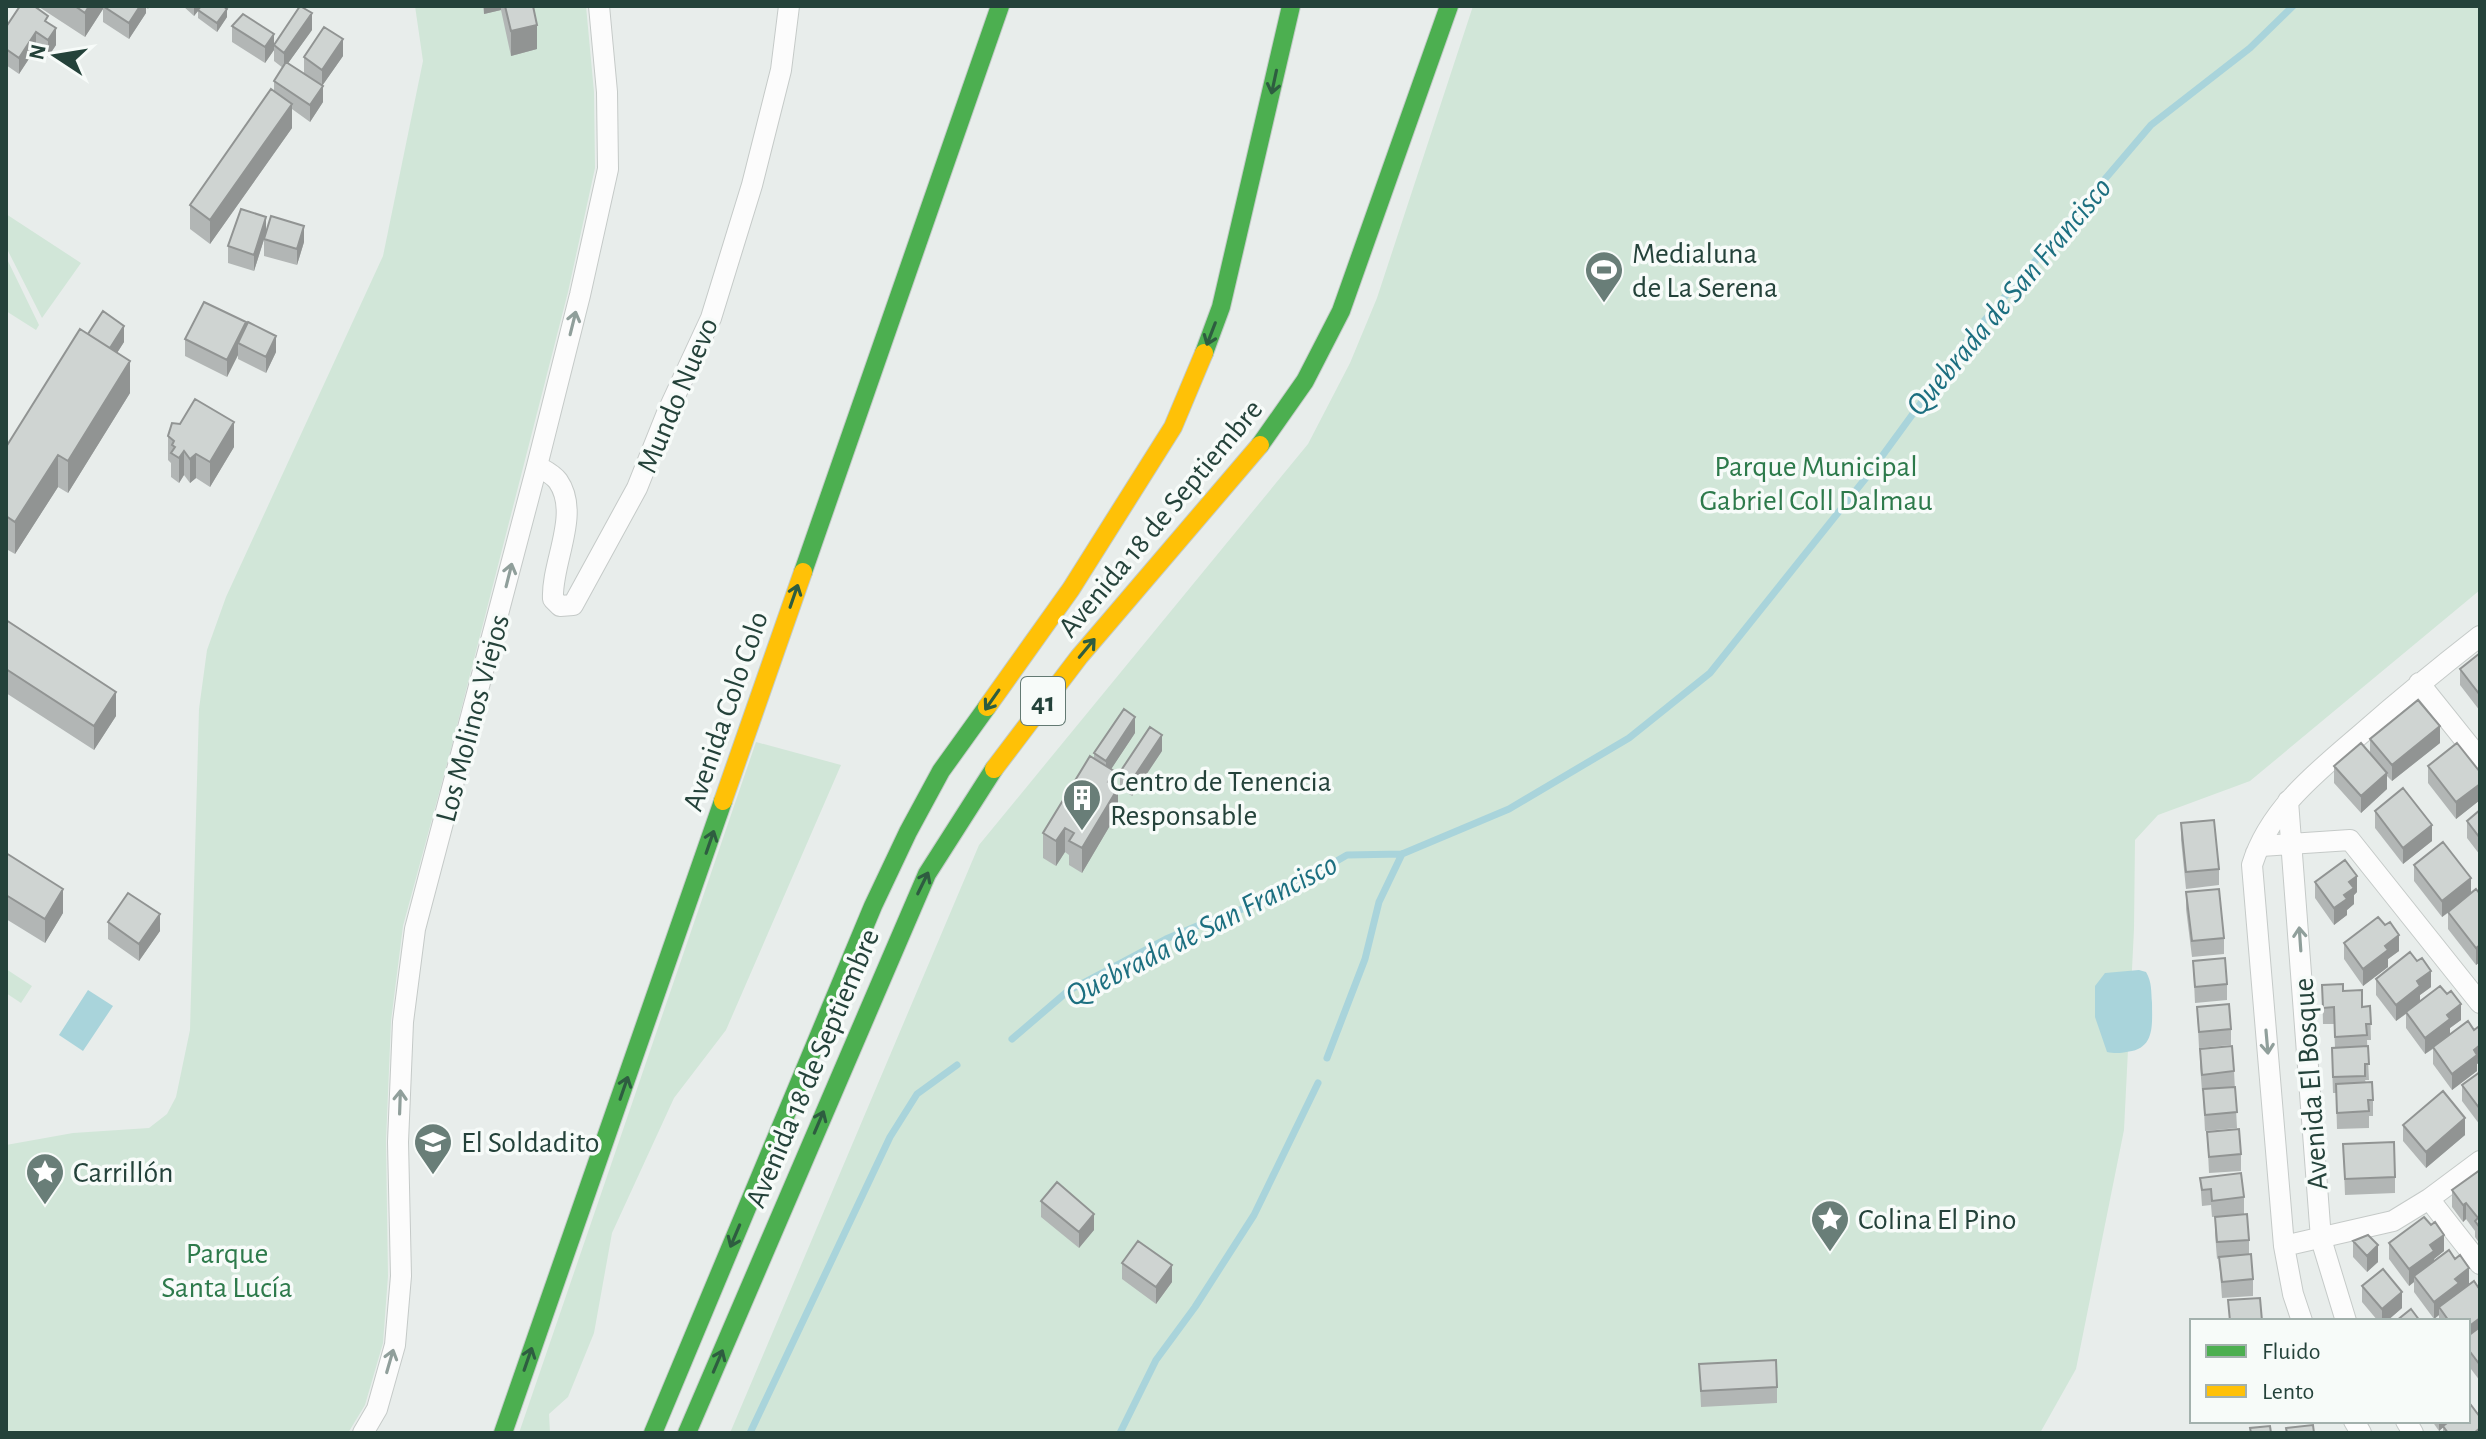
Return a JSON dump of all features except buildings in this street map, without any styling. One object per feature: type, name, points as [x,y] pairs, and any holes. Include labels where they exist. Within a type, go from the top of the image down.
[{"type":"main road","name":"Avenida Colo Colo","points":[[503,1433],[1000,6]]},
{"type":"main road","name":"Avenida 18 de Septiembre","points":[[653,1433],[873,906],[908,832],[941,771],[1088,562],[1173,427],[1221,307],[1291,6]]},
{"type":"main road","name":"Avenida 18 de Septiembre","points":[[687,1433],[932,864],[984,778],[1044,700],[1268,435],[1312,372],[1353,282],[1449,6]]},
{"type":"street","name":"Los Molinos Viejos","points":[[363,1433],[377,1409],[395,1345],[401,1276],[398,1142],[403,1022],[415,929],[537,466],[608,169],[607,92],[599,6]]},
{"type":"street","name":"Mundo Nuevo","points":[[537,466],[556,478],[566,496],[559,560],[552,581],[553,599],[560,606],[573,605],[637,488],[667,413],[711,318],[752,185],[774,99],[789,6]]},
{"type":"street","name":"Avenida El Bosque","points":[[2301,1319],[2284,1246],[2252,865],[2288,801],[2311,777],[2419,683],[2480,636]]},
{"type":"street","points":[[2419,683],[2480,759]]},
{"type":"street","name":"Avenida El Bosque","points":[[2288,801],[2321,1239],[2345,1319]]},
{"type":"street","points":[[2256,853],[2261,846],[2350,840],[2472,978],[2480,1003]]},
{"type":"street","points":[[2284,1246],[2393,1221],[2480,1161]]},
{"type":"street","points":[[2429,1199],[2480,1264]]},
{"type":"green space","name":"Parque Santa Lucía","points":[[415,6],[586,6],[594,92],[595,168],[568,292],[403,926],[391,1021],[386,1141],[388,1276],[383,1343],[365,1405],[348,1433],[6,1433],[6,1145],[73,1133],[149,1128],[167,1114],[176,1097],[190,1030],[199,709],[207,650],[226,597],[383,256],[423,61]]},
{"type":"green space","name":"Parque Municipal Gabriel Coll Dalmau","points":[[1473,6],[2480,6],[2480,590],[2250,781],[2158,815],[2135,840],[2124,1130],[2076,1369],[2040,1433],[730,1433],[979,845],[1308,444],[1350,363],[1377,298]]},
{"type":"green space","points":[[6,214],[81,263],[42,318],[6,247]]},
{"type":"green space","points":[[6,257],[39,325],[36,330],[6,311]]},
{"type":"green space","points":[[756,742],[841,765],[726,1030],[674,1098],[612,1233],[594,1333],[568,1397],[549,1414],[550,1433],[519,1433]]},
{"type":"green space","points":[[6,969],[32,986],[21,1003],[6,993]]},
{"type":"water","points":[[2146,972],[2151,987],[2151,1033],[2139,1048],[2119,1053],[2107,1052],[2095,1017],[2095,986],[2105,973]]},
{"type":"water","points":[[88,990],[113,1006],[83,1051],[59,1035]]},
{"type":"waterway","name":"Quebrada de San Francisco","points":[[1012,1039],[1068,991],[1166,939],[1273,898],[1347,855],[1402,854],[1509,809],[1629,738],[1710,673],[1869,474],[1961,348],[2151,125],[2250,48],[2293,6]]},
{"type":"waterway","name":"Quebrada de San Francisco","points":[[1327,1058],[1365,959],[1379,902],[1402,854]]},
{"type":"waterway","name":"Quebrada de San Francisco","points":[[750,1433],[890,1137],[917,1094],[957,1065]]},
{"type":"waterway","name":"Quebrada de San Francisco","points":[[1120,1433],[1156,1360],[1195,1307],[1254,1215],[1318,1083]]},
{"type":"traffic: fast","points":[[803,572],[1000,6]]},
{"type":"traffic: fast","points":[[1204,353],[1221,307],[1291,6]]},
{"type":"traffic: fast","points":[[1260,445],[1305,381],[1341,311],[1449,6]]},
{"type":"traffic: fast","points":[[653,1433],[873,906],[941,771],[987,707]]},
{"type":"traffic: fast","points":[[687,1433],[927,874],[994,769]]},
{"type":"traffic: fast","points":[[503,1433],[723,801]]},
{"type":"traffic: slow","points":[[987,707],[1071,589],[1173,427],[1204,353]]},
{"type":"traffic: slow","points":[[994,769],[1079,657],[1260,445]]},
{"type":"traffic: slow","points":[[723,801],[803,572]]},
{"type":"place","name":"Medialuna de La Serena","points":[[1604,304]]},
{"type":"place","name":"Centro de Tenencia Responsable","points":[[1082,832]]},
{"type":"place","name":"El Soldadito","points":[[433,1176]]},
{"type":"place","name":"Carrillón","points":[[45,1206]]},
{"type":"place","name":"Colina El Pino","points":[[1830,1253]]}]
